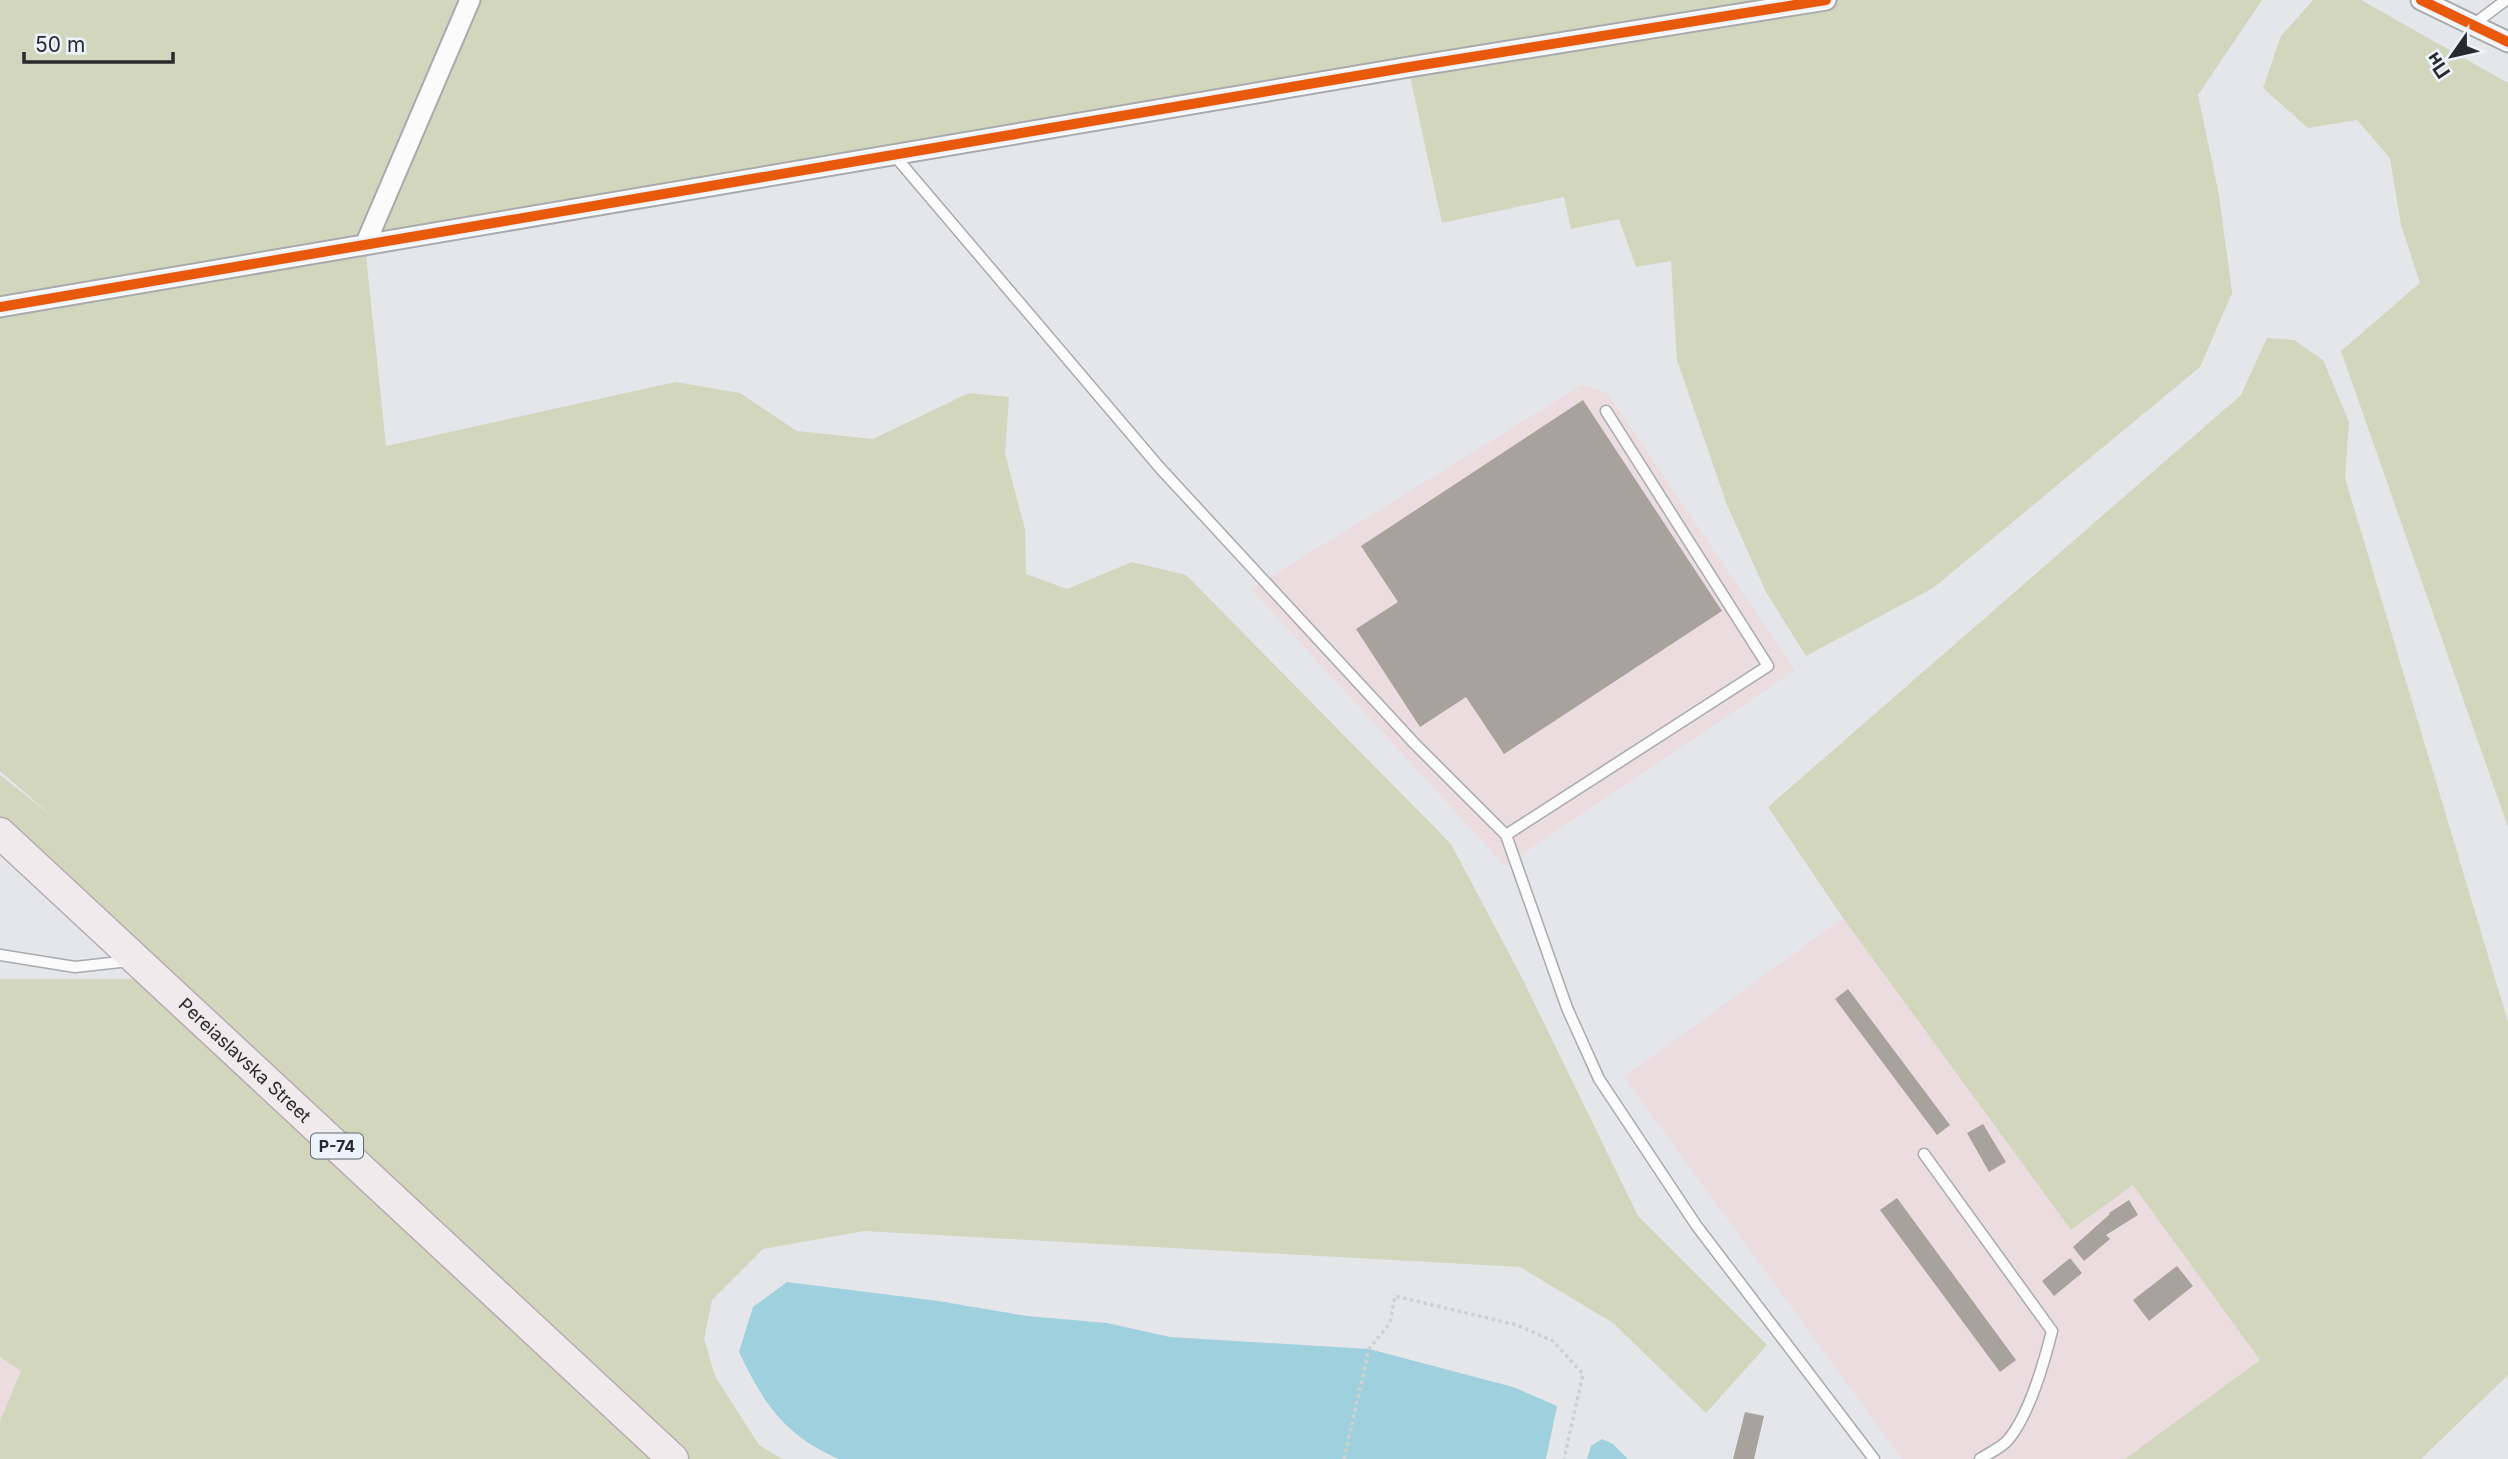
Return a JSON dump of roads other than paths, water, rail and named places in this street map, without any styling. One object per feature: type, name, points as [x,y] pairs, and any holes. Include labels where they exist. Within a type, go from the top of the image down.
[{"type":"main road","name":"Pereiaslavska Street","points":[[0,833],[673,1459]]},
{"type":"street","points":[[365,245],[470,0]]},
{"type":"street","points":[[0,307],[1409,67],[1826,0]]},
{"type":"street","points":[[2421,0],[2508,42]]},
{"type":"lane","points":[[2474,24],[2506,0]]},
{"type":"lane","points":[[894,155],[1160,468],[1414,743],[1506,835],[1567,1008],[1599,1079],[1696,1225],[1874,1459]]},
{"type":"lane","points":[[1506,835],[1768,666],[1606,411]]},
{"type":"lane","points":[[0,955],[75,967],[137,960]]},
{"type":"lane","points":[[1924,1154],[2052,1331],[2040,1374],[2027,1406],[2007,1441],[1980,1459]]},
{"type":"water","points":[[787,1282],[938,1301],[1027,1316],[1107,1323],[1170,1337],[1369,1349],[1513,1387],[1557,1406],[1546,1459],[839,1459],[804,1439],[778,1416],[757,1387],[739,1352],[753,1307]]},
{"type":"water","points":[[1602,1439],[1613,1444],[1628,1459],[1587,1459],[1591,1446]]}]
